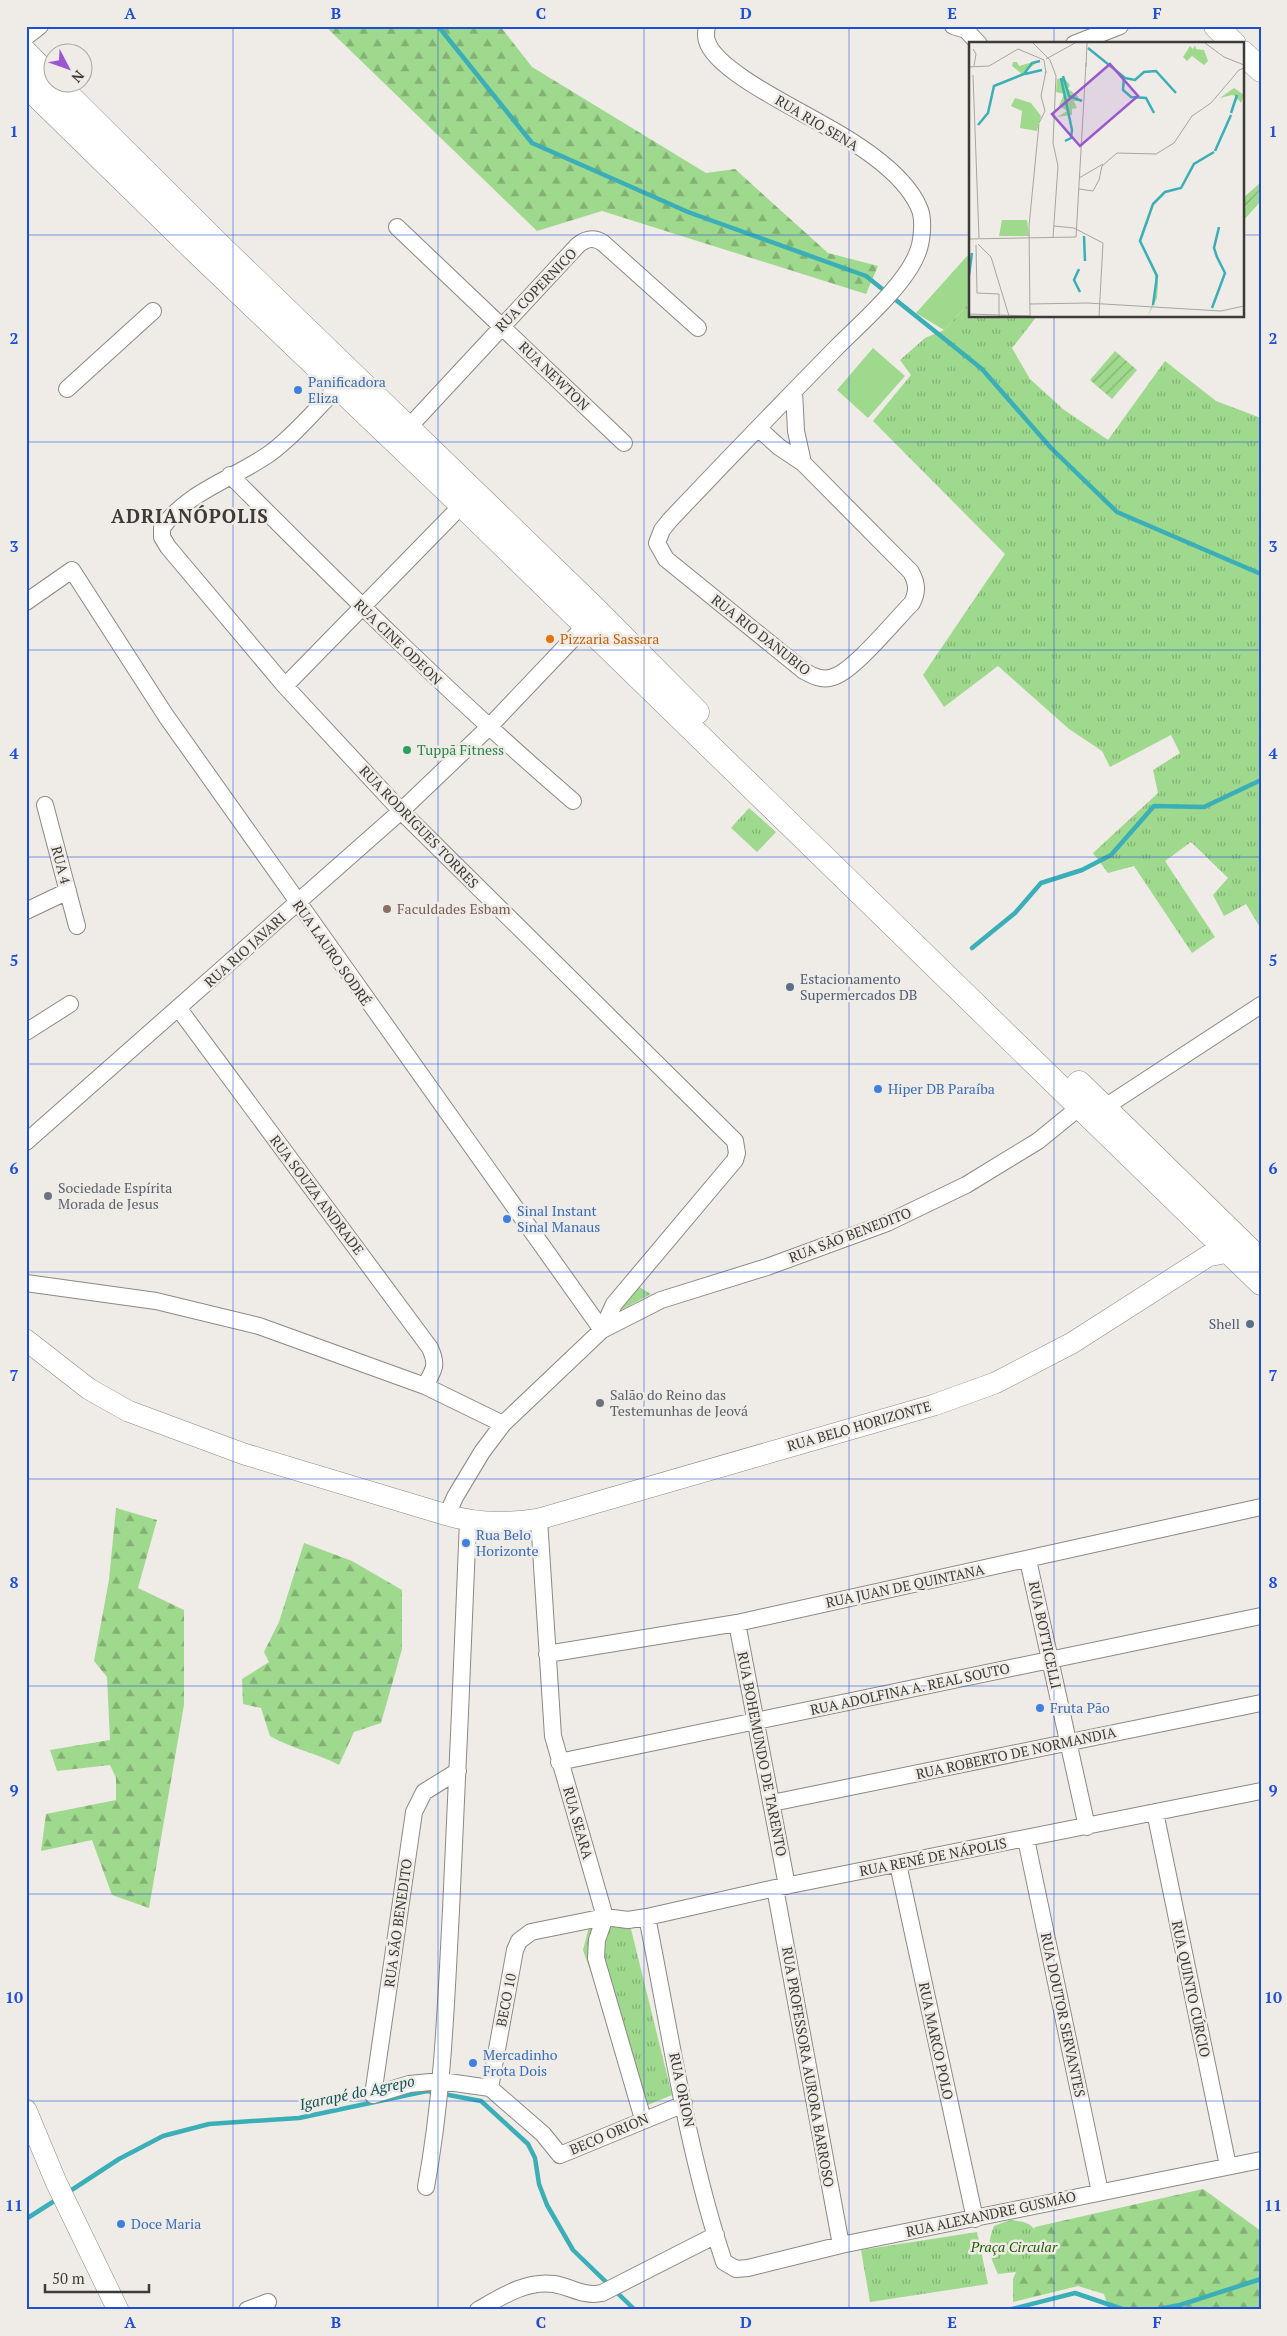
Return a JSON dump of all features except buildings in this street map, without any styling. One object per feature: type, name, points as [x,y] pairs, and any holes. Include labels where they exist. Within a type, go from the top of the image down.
[{"type":"main road","points":[[1216,26],[1232,42]]},
{"type":"main road","points":[[26,53],[42,70]]},
{"type":"main road","points":[[1244,54],[1261,70]]},
{"type":"main road","points":[[26,85],[462,505],[1081,1106],[1261,1284]]},
{"type":"main road","points":[[66,92],[225,250],[595,609],[692,708],[1105,1107],[1261,1261]]},
{"type":"street","points":[[26,38],[40,26]]},
{"type":"street","name":"RUA RIO SENA","points":[[707,26],[707,43],[722,61],[735,72],[847,138],[902,181],[920,211],[921,237],[917,255],[900,281]]},
{"type":"street","points":[[1079,42],[1120,26]]},
{"type":"street","points":[[966,28],[977,42]]},
{"type":"street","name":"RUA NEWTON","points":[[397,227],[624,443]]},
{"type":"street","name":"RUA COPERNICO","points":[[408,428],[578,245],[588,239],[593,238],[603,243],[698,328]]},
{"type":"street","name":"RUA RIO DANUBIO","points":[[758,428],[779,447],[802,463],[911,572],[917,589],[912,603],[848,668],[834,677],[822,679],[804,671],[666,559],[657,543],[662,530],[670,520],[758,428],[880,304],[900,281]]},
{"type":"street","points":[[68,389],[153,312]]},
{"type":"street","points":[[230,475],[270,453],[338,386]]},
{"type":"street","points":[[794,391],[796,432],[802,463]]},
{"type":"street","name":"RUA RODRIGUES TORRES","points":[[230,475],[209,486],[167,520],[162,528],[162,537],[168,546],[284,686],[401,811],[735,1141],[738,1153],[735,1160],[614,1304],[602,1330]]},
{"type":"street","name":"RUA CINE ODEON","points":[[230,475],[362,607],[488,728],[573,801]]},
{"type":"street","points":[[284,686],[462,505]]},
{"type":"street","name":"RUA LAURO SODRÉ","points":[[26,602],[72,570],[166,716],[602,1330]]},
{"type":"street","name":"RUA RIO JAVARI","points":[[26,1142],[179,1009],[401,811],[488,728],[585,626]]},
{"type":"street","name":"RUA 4","points":[[45,805],[77,926]]},
{"type":"street","points":[[26,911],[68,891]]},
{"type":"street","points":[[26,1032],[70,1004]]},
{"type":"street","points":[[1105,1107],[1261,1005]]},
{"type":"street","name":"RUA SOUZA ANDRADE","points":[[179,1009],[430,1348],[435,1359],[435,1367],[425,1386]]},
{"type":"street","name":"RUA SÃO BENEDITO","points":[[602,1330],[661,1300],[767,1267],[887,1223],[966,1184],[1038,1141],[1081,1106]]},
{"type":"street","name":"RUA BELO HORIZONTE","points":[[1172,1280],[1199,1250],[1207,1231]]},
{"type":"street","name":"RUA BELO HORIZONTE","points":[[26,1340],[89,1389],[128,1411],[244,1454],[447,1516],[468,1521],[514,1523],[539,1519],[934,1405],[994,1383],[1072,1343],[1208,1256],[1228,1252]]},
{"type":"street","points":[[26,1283],[156,1300],[259,1326],[425,1386],[503,1424]]},
{"type":"street","points":[[447,1516],[455,1497],[482,1452],[503,1424],[602,1330]]},
{"type":"street","name":"RUA JUAN DE QUINTANA","points":[[547,1654],[737,1623],[1261,1507]]},
{"type":"street","name":"RUA SEARA","points":[[539,1519],[553,1736],[605,1917]]},
{"type":"street","points":[[426,2187],[442,2081],[458,1771],[468,1521]]},
{"type":"street","name":"RUA BOTTICELLI","points":[[1028,1560],[1087,1827]]},
{"type":"street","name":"RUA ADOLFINA A. REAL SOUTO","points":[[559,1762],[756,1722],[1049,1658],[1261,1616]]},
{"type":"street","name":"RUA BOHEMUNDO DE TARENTO","points":[[737,1623],[772,1803],[781,1887]]},
{"type":"street","name":"RUA ROBERTO DE NORMANDIA","points":[[772,1803],[1261,1703]]},
{"type":"street","name":"RUA SÃO BENEDITO","points":[[442,2081],[409,2084],[374,2095],[414,1812],[424,1792],[458,1771]]},
{"type":"street","name":"RUA RENÉ DE NÁPOLIS","points":[[605,1917],[628,1920],[648,1917],[781,1887],[1261,1791]]},
{"type":"street","name":"RUA QUINTO CÚRCIO","points":[[1155,1812],[1228,2166]]},
{"type":"street","name":"RUA DOUTOR SERVANTES","points":[[1026,1839],[1100,2192]]},
{"type":"street","name":"RUA MARCO POLO","points":[[898,1864],[975,2218]]},
{"type":"street","name":"RUA PROFESSORA AURORA BARROSO","points":[[781,1887],[840,2245]]},
{"type":"street","points":[[605,1917],[597,1940],[596,1958],[643,2119]]},
{"type":"street","name":"BECO 10","points":[[490,2088],[515,1950],[524,1935],[605,1917]]},
{"type":"street","name":"RUA ORION","points":[[648,1917],[684,2104],[724,2262]]},
{"type":"street","points":[[442,2081],[490,2088]]},
{"type":"street","name":"BECO ORION","points":[[490,2088],[544,2134],[560,2155],[643,2119],[684,2104]]},
{"type":"street","points":[[26,2110],[59,2188],[118,2310]]},
{"type":"street","name":"RUA ALEXANDRE GUSMÃO","points":[[724,2262],[736,2269],[748,2268],[840,2245],[1261,2160]]},
{"type":"street","points":[[478,2310],[513,2291],[537,2283],[562,2286],[591,2295],[602,2293],[716,2235]]},
{"type":"street","points":[[247,2310],[268,2302]]},
{"type":"green space","points":[[325,26],[500,26],[532,67],[706,173],[735,169],[828,253],[878,266],[866,294],[602,211],[537,231]]},
{"type":"green space","points":[[1261,182],[1261,190],[1246,207],[1244,205],[1244,197]]},
{"type":"green space","points":[[1261,190],[1261,201],[1244,220],[1244,209]]},
{"type":"green space","points":[[967,256],[969,258],[969,303],[944,330],[916,313]]},
{"type":"green space","points":[[969,303],[969,318],[1035,318],[1012,348],[1030,379],[1063,409],[1108,440],[1165,361],[1216,401],[1261,418],[1261,929],[1246,904],[1224,916],[1213,895],[1228,878],[1191,842],[1165,861],[1215,937],[1192,953],[1134,866],[1108,873],[1093,853],[1158,793],[1153,770],[1180,753],[1171,735],[1110,767],[1102,751],[1069,729],[998,666],[944,707],[923,675],[1005,554],[873,421],[911,375],[900,360],[925,338],[944,330]]},
{"type":"green space","points":[[873,348],[905,376],[868,418],[837,390]]},
{"type":"green space","points":[[1115,351],[1137,370],[1112,399],[1090,380]]},
{"type":"green space","points":[[749,808],[776,832],[757,852],[731,828]]},
{"type":"green space","points":[[636,1285],[651,1294],[619,1311]]},
{"type":"green space","points":[[116,1508],[157,1520],[138,1588],[184,1610],[184,1705],[149,1908],[112,1895],[92,1840],[41,1851],[46,1814],[116,1800],[116,1778],[110,1765],[57,1771],[50,1750],[110,1740],[107,1677],[94,1661],[109,1580]]},
{"type":"green space","points":[[304,1543],[352,1561],[402,1590],[402,1649],[381,1723],[354,1732],[339,1765],[270,1736],[261,1708],[243,1704],[242,1679],[269,1662],[264,1652],[279,1622]]},
{"type":"green space","points":[[592,1915],[630,1925],[672,2095],[638,2109],[583,1950]]},
{"type":"green space","points":[[1203,2189],[1261,2231],[1261,2310],[1109,2310],[1104,2294],[1078,2286],[1013,2302],[1013,2279],[1035,2227]]},
{"type":"green space","name":"Praça Circular","points":[[1010,2220],[1030,2225],[1042,2244],[1033,2267],[1016,2272],[998,2274],[991,2256],[990,2239],[994,2226]]},
{"type":"green space","points":[[977,2232],[988,2284],[870,2302],[861,2250]]},
{"type":"waterway","points":[[438,26],[532,143],[688,212],[866,276],[982,369],[1051,448],[1117,512],[1261,574]]},
{"type":"waterway","points":[[972,948],[1015,913],[1041,883],[1082,870],[1111,855],[1154,806],[1204,807],[1261,780]]},
{"type":"waterway","name":"Igarapé do Agrepo","points":[[67,2193],[119,2159],[163,2136],[209,2124],[299,2118],[427,2091],[481,2101],[528,2144],[535,2158],[539,2184],[547,2205],[573,2250],[635,2310]]},
{"type":"waterway","name":"Igarapé do Agrepo","points":[[26,2219],[59,2198]]},
{"type":"waterway","name":"Igarapé do Agrepo","points":[[1153,2310],[1180,2305],[1261,2279]]},
{"type":"waterway","name":"Igarapé do Agrepo","points":[[1008,2310],[1075,2293],[1125,2310]]},
{"type":"place","name":"Panificadora Eliza","points":[[298,390]]},
{"type":"place","name":"Pizzaria Sassara","points":[[550,639]]},
{"type":"place","name":"Tuppã Fitness","points":[[407,750]]},
{"type":"place","name":"Faculdades Esbam","points":[[387,909]]},
{"type":"place","name":"Estacionamento Supermercados DB","points":[[790,987]]},
{"type":"place","name":"Hiper DB Paraíba","points":[[878,1089]]},
{"type":"place","name":"Sociedade Espírita Morada de Jesus","points":[[48,1196]]},
{"type":"place","name":"Sinal Instant Sinal Manaus","points":[[507,1219]]},
{"type":"place","name":"Shell","points":[[1250,1324]]},
{"type":"place","name":"Salão do Reino das Testemunhas de Jeová","points":[[600,1403]]},
{"type":"place","name":"Rua Belo Horizonte","points":[[466,1543]]},
{"type":"place","name":"Fruta Pão","points":[[1040,1708]]},
{"type":"place","name":"Mercadinho Frota Dois","points":[[473,2063]]},
{"type":"place","name":"Doce Maria","points":[[121,2224]]},
{"type":"district","name":"ADRIANÓPOLIS","points":[[190,516]]}]
